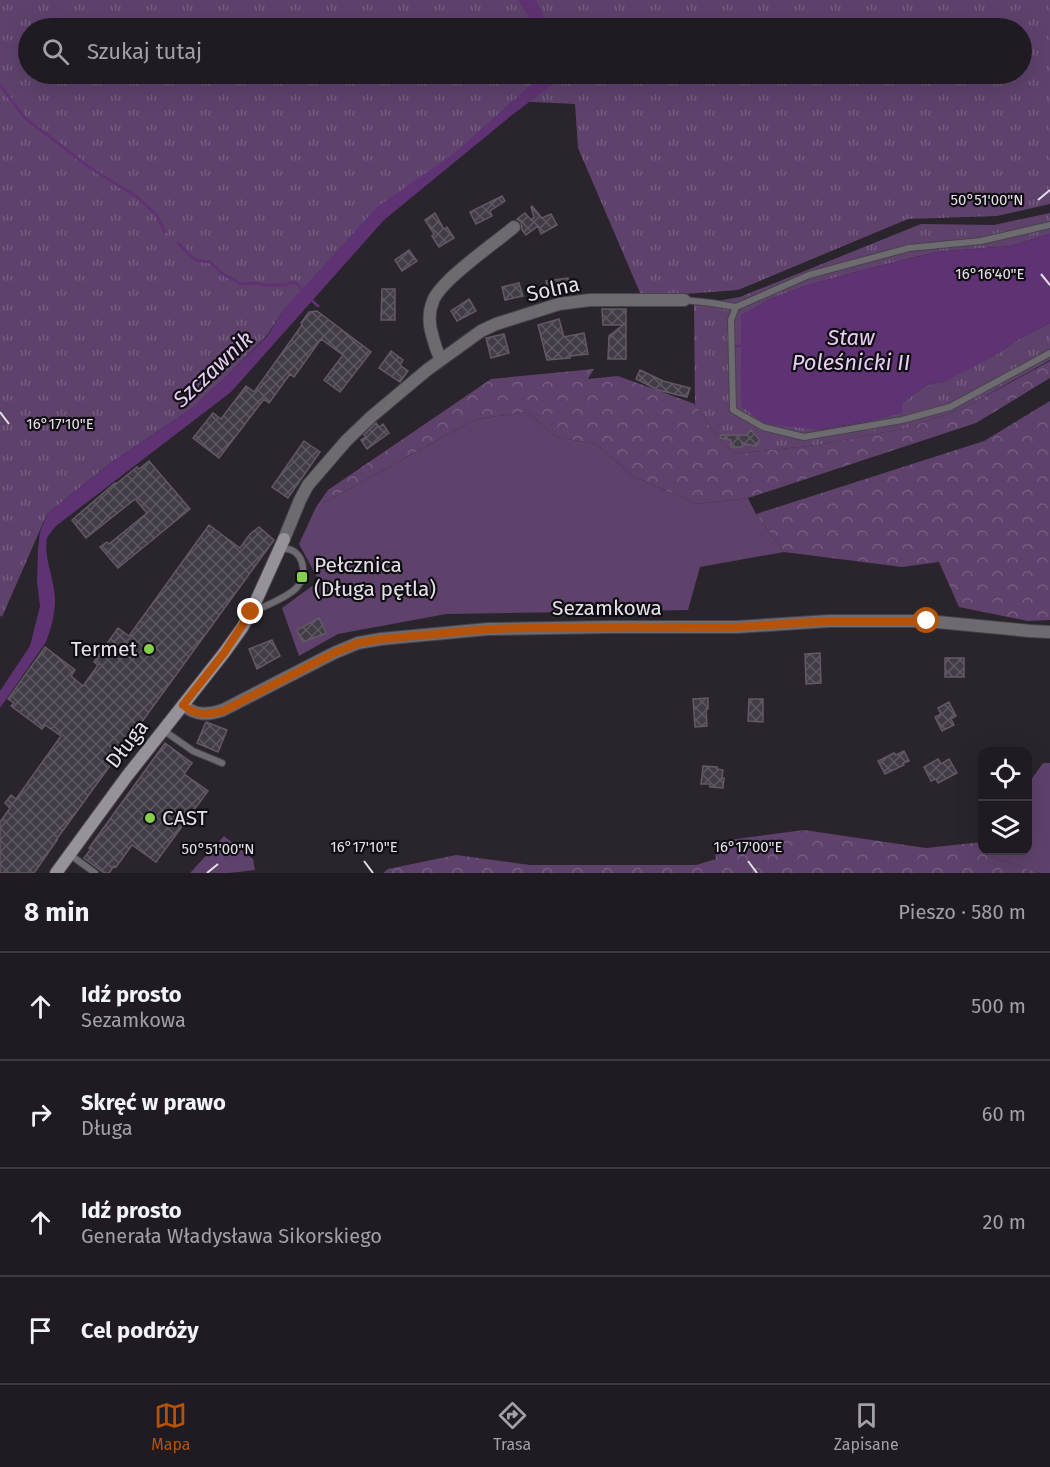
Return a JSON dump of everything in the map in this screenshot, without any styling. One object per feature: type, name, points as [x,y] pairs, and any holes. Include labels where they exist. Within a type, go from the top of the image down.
[{"type":"street","points":[[441,359],[430,330],[433,301],[442,286],[514,227]]},
{"type":"street","name":"Solna","points":[[281,544],[308,485],[346,441],[371,417],[441,359],[481,331],[559,304],[590,300],[684,300]]},
{"type":"street","name":"Długa","points":[[56,873],[127,776],[232,642],[251,612],[281,544]]},
{"type":"street","name":"Sezamkowa","points":[[183,705],[193,712],[208,714],[223,711],[334,653],[358,643],[488,629],[737,627],[829,621],[927,621],[1050,632]]},
{"type":"lane","points":[[684,300],[736,307],[809,275],[909,248],[981,241],[1050,225]]},
{"type":"lane","points":[[736,307],[731,320],[733,410],[763,428],[804,437],[902,420],[950,407],[1050,354]]},
{"type":"lane","points":[[251,612],[273,603],[299,586],[302,577],[302,563],[293,549],[281,544]]},
{"type":"lane","points":[[163,730],[193,751],[222,763]]},
{"type":"lane","points":[[69,854],[95,873]]},
{"type":"green space","points":[[0,0],[1050,0],[1050,204],[997,216],[908,219],[738,290],[641,295],[578,148],[575,104],[513,101],[285,308],[268,334],[191,409],[109,464],[47,514],[2,617],[0,615]]},
{"type":"green space","points":[[1050,213],[1050,234],[1010,246],[936,252],[856,272],[805,286],[770,299],[741,316],[820,430],[874,420],[902,412],[901,404],[926,385],[943,382],[1050,323],[1050,360],[962,409],[907,428],[817,445],[735,454],[713,431],[695,404],[694,305],[740,297],[921,224],[994,225]]},
{"type":"green space","points":[[1050,361],[1050,378],[976,423],[748,498],[697,504],[633,476],[596,444],[556,437],[528,412],[476,419],[316,507],[328,490],[491,379],[594,369],[588,379],[618,376],[695,404],[713,431],[735,454],[817,445],[907,428],[962,409]]},
{"type":"green space","points":[[1050,401],[1050,620],[1028,621],[959,607],[939,562],[902,567],[784,552],[756,514],[984,441]]},
{"type":"green space","points":[[528,412],[556,437],[596,444],[633,476],[697,504],[748,498],[756,514],[784,552],[700,567],[688,610],[446,614],[338,634],[299,656],[282,608],[319,581],[299,544],[316,507],[476,419]]},
{"type":"green space","points":[[1043,763],[1050,763],[1050,873],[1040,873],[995,858],[993,855],[1032,855],[1032,778]]},
{"type":"green space","points":[[804,830],[926,848],[978,842],[978,855],[993,855],[995,858],[1040,873],[383,873],[388,869],[456,855],[530,865],[696,865],[716,859],[714,842]]},
{"type":"green space","points":[[224,836],[253,859],[255,870],[190,873]]},
{"type":"water","points":[[518,0],[536,0],[545,18],[530,18]]},
{"type":"water","points":[[532,84],[552,84],[384,220],[231,392],[56,526],[47,538],[46,545],[55,600],[50,632],[46,642],[0,708],[0,691],[30,646],[40,606],[37,582],[38,549],[40,532],[47,514],[109,464],[191,409],[268,335],[285,308],[377,207],[455,153]]},
{"type":"water","name":"Staw Poleśnicki II","points":[[1050,234],[1050,323],[960,374],[943,382],[926,385],[901,404],[903,412],[820,430],[765,424],[741,406],[741,316],[770,299],[805,286],[936,252],[1010,246]]},
{"type":"building","points":[[502,196],[505,201],[490,211],[492,216],[476,224],[470,212]]},
{"type":"building","points":[[532,206],[542,218],[551,214],[557,225],[541,234],[538,226],[526,235],[522,230],[521,222],[517,219],[525,213],[531,220],[534,217]]},
{"type":"building","points":[[435,213],[444,229],[447,227],[454,238],[439,247],[425,220]]},
{"type":"building","points":[[409,250],[417,261],[402,271],[395,260]]},
{"type":"building","points":[[568,278],[570,288],[567,291],[547,293],[546,281]]},
{"type":"building","points":[[519,283],[523,296],[505,300],[502,287]]},
{"type":"building","points":[[382,289],[395,289],[395,320],[381,320]]},
{"type":"building","points":[[469,299],[476,311],[457,321],[451,311]]},
{"type":"building","points":[[602,309],[626,309],[626,359],[608,359],[609,336],[623,325],[603,325]]},
{"type":"building","points":[[317,311],[371,352],[340,392],[324,380],[343,355],[321,339],[294,377],[290,374],[269,403],[264,399],[219,458],[193,438],[213,413],[221,419],[246,386],[254,392],[309,312]]},
{"type":"building","points":[[559,319],[564,337],[584,333],[588,354],[547,360],[538,325]]},
{"type":"building","points":[[504,334],[509,353],[491,358],[486,338]]},
{"type":"building","points":[[391,351],[403,360],[400,365],[408,371],[400,382],[379,368]]},
{"type":"building","points":[[640,370],[663,381],[690,388],[687,397],[658,390],[636,379]]},
{"type":"building","points":[[376,423],[379,427],[383,424],[389,433],[367,449],[361,440]]},
{"type":"building","points":[[751,430],[759,439],[756,446],[742,443],[742,447],[731,447],[731,440],[720,438],[721,435],[747,435]]},
{"type":"building","points":[[304,441],[320,452],[288,498],[272,487]]},
{"type":"building","points":[[149,461],[190,509],[118,568],[100,547],[107,542],[109,544],[147,513],[135,499],[86,538],[72,520],[115,483]]},
{"type":"building","points":[[209,525],[240,548],[250,534],[259,527],[274,540],[34,873],[0,873],[0,822],[10,808],[5,803],[11,795],[16,799],[61,736],[45,725],[42,729],[11,706],[14,703],[8,699],[45,647],[75,670],[71,676],[83,686],[98,665],[94,662],[118,628],[129,636]]},
{"type":"building","points":[[319,618],[326,633],[303,642],[297,630]]},
{"type":"building","points":[[272,640],[280,656],[257,669],[249,649]]},
{"type":"building","points":[[820,653],[821,683],[806,684],[805,654]]},
{"type":"building","points":[[945,658],[964,658],[964,677],[945,677]]},
{"type":"building","points":[[708,698],[707,726],[695,727],[693,699]]},
{"type":"building","points":[[749,699],[763,699],[763,722],[748,721]]},
{"type":"building","points":[[949,702],[956,716],[951,719],[954,725],[942,731],[935,717],[941,714],[938,708]]},
{"type":"building","points":[[206,722],[227,730],[218,752],[197,743]]},
{"type":"building","name":"CAST","points":[[165,743],[192,763],[184,774],[208,791],[156,862],[132,845],[116,867],[114,866],[109,873],[104,873],[84,858]]},
{"type":"building","points":[[904,751],[909,761],[885,774],[878,761]]},
{"type":"building","points":[[938,759],[941,764],[949,759],[957,773],[938,783],[936,779],[931,781],[924,767]]},
{"type":"building","points":[[703,766],[723,770],[723,788],[701,784]]},
{"type":"waterway","points":[[0,85],[25,118],[89,167],[137,197],[156,214],[165,232]]},
{"type":"waterway","points":[[178,243],[195,260],[210,262],[223,274],[241,284],[284,285],[295,282],[304,291]]},
{"type":"waterway","points":[[309,298],[318,306]]},
{"type":"waterway","points":[[735,346],[744,346]]},
{"type":"place","name":"Pełcznica (Długa pętla)","points":[[302,577]]},
{"type":"place","name":"Termet","points":[[149,649]]},
{"type":"place","name":"CAST","points":[[150,818]]},
{"type":"route","points":[[251,612],[224,653],[183,705],[193,712],[208,714],[223,711],[334,653],[358,643],[381,639],[488,629],[737,627],[829,621],[927,621]]},
{"type":"water label","name":"Szczawnik","points":[[213,369]]}]
